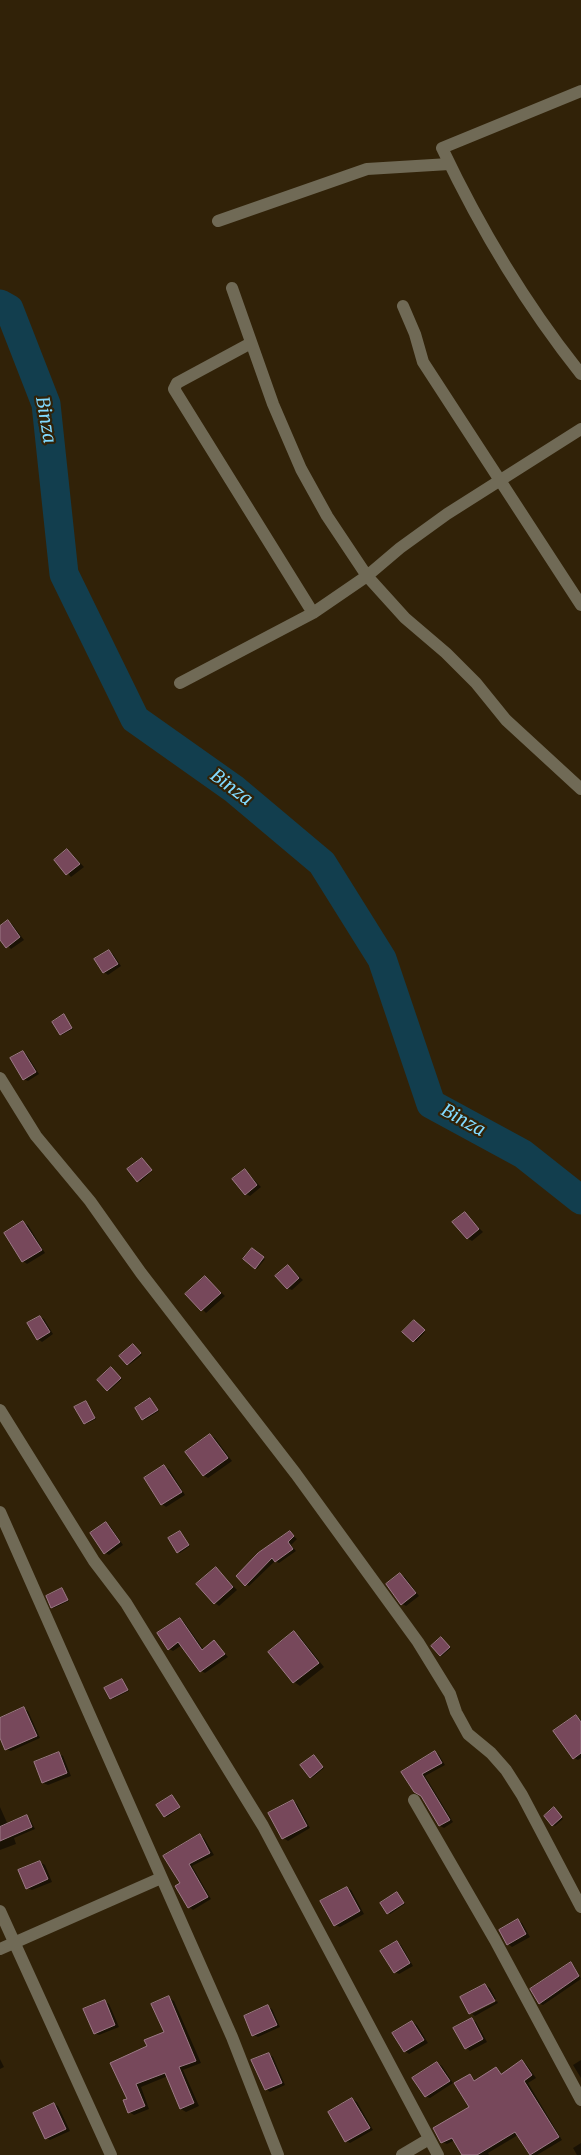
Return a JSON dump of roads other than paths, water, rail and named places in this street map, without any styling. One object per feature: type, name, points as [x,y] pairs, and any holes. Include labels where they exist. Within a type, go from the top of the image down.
[{"type":"street","points":[[581,91],[442,148],[485,232],[527,299],[581,374]]},
{"type":"street","points":[[218,221],[367,170],[449,164]]},
{"type":"street","points":[[232,288],[273,404],[301,469],[327,516],[368,576],[405,618],[446,653],[476,683],[506,720],[581,789]]},
{"type":"street","points":[[403,306],[415,334],[423,362],[527,525],[581,605]]},
{"type":"street","points":[[251,343],[177,383],[174,389],[313,613]]},
{"type":"street","points":[[180,683],[313,613],[368,576],[400,548],[500,480],[581,429]]},
{"type":"street","points":[[0,1078],[36,1136],[90,1202],[141,1273],[302,1482],[418,1642],[450,1694],[456,1712],[468,1734],[491,1752],[522,1794],[581,1907]]},
{"type":"street","points":[[0,1410],[94,1561],[126,1602],[263,1826],[438,2155]]},
{"type":"street","points":[[0,1512],[232,2037],[278,2155]]},
{"type":"street","points":[[414,1800],[494,1940],[581,2100]]},
{"type":"street","points":[[0,1949],[161,1878]]},
{"type":"street","points":[[0,1911],[111,2155]]},
{"type":"street","points":[[402,2155],[429,2139]]},
{"type":"waterway","name":"Binza","points":[[0,304],[9,309],[46,404],[64,574],[135,719],[234,789],[322,863],[382,959],[431,1104],[523,1154],[581,1200]]}]
